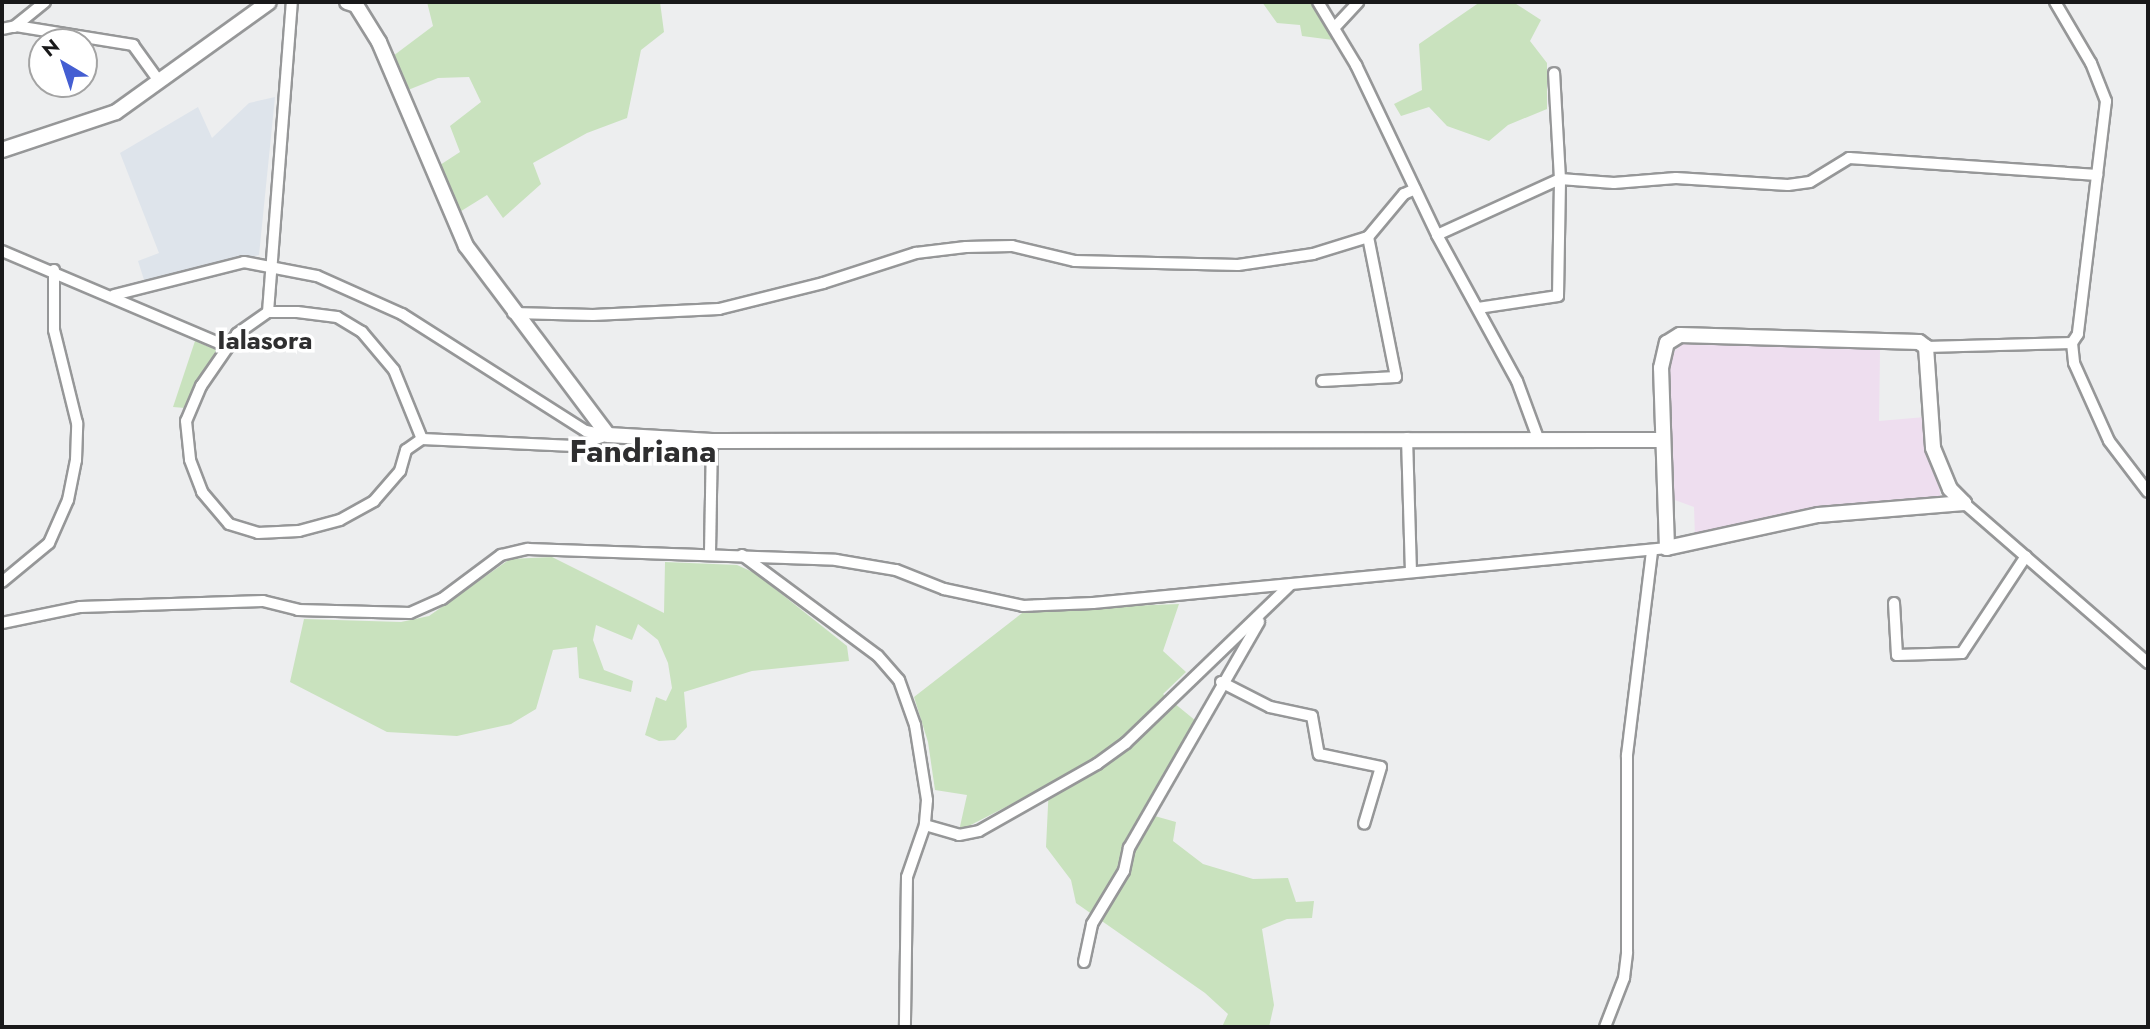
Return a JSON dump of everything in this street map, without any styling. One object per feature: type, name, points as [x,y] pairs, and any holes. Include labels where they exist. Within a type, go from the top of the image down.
[{"type":"main road","points":[[2,150],[109,116],[269,2]]},
{"type":"main road","points":[[347,2],[356,5],[379,42],[466,246],[513,313],[608,435],[712,441],[1407,438],[1662,440]]},
{"type":"main road","points":[[1680,335],[1919,342],[1926,347],[1933,448],[1950,489],[1964,503],[1818,515],[1667,548],[1662,440],[1662,353],[1667,343],[1680,335]]},
{"type":"street","points":[[2,30],[16,26],[45,2]]},
{"type":"street","points":[[268,312],[269,264],[292,2]]},
{"type":"street","points":[[1318,2],[1335,27],[1437,235],[1517,381],[1538,438]]},
{"type":"street","points":[[1335,27],[1358,2]]},
{"type":"street","points":[[2054,2],[2091,64],[2106,101],[2078,334],[2072,343],[2083,388],[2109,440],[2148,492]]},
{"type":"street","points":[[16,26],[133,45],[159,81]]},
{"type":"street","points":[[1478,308],[1558,296],[1560,179],[1554,73]]},
{"type":"street","points":[[1437,235],[1560,179],[1614,183],[1676,178],[1787,185],[1810,182],[1849,158],[2097,175]]},
{"type":"street","points":[[513,313],[593,315],[719,309],[824,283],[916,253],[967,247],[1012,246],[1075,261],[1238,265],[1313,254],[1368,237],[1404,194],[1415,189]]},
{"type":"street","points":[[1322,381],[1396,377],[1368,237]]},
{"type":"street","points":[[2,251],[114,295],[228,347]]},
{"type":"street","points":[[114,295],[244,262],[269,264],[317,276],[402,314],[586,431],[608,435]]},
{"type":"street","points":[[2,582],[49,543],[68,500],[76,460],[77,423],[54,330],[54,270]]},
{"type":"street","points":[[422,439],[400,382],[362,332],[337,317],[268,312],[254,319],[228,347],[201,386],[186,421],[190,460],[202,492],[229,524],[258,533],[299,531],[340,520],[374,501],[400,471],[406,450],[422,439],[574,446],[608,435]]},
{"type":"street","points":[[1926,347],[2072,343]]},
{"type":"street","points":[[1407,438],[1411,570]]},
{"type":"street","points":[[710,553],[712,441]]},
{"type":"street","points":[[1964,503],[2148,663]]},
{"type":"street","points":[[2,623],[80,607],[262,601],[298,610],[410,613],[442,599],[481,568],[513,551],[710,553],[836,560],[896,570],[944,589],[1023,606],[1290,585],[1411,570],[1667,548]]},
{"type":"street","points":[[1605,1027],[1625,965],[1627,755],[1652,551]]},
{"type":"street","points":[[742,555],[878,656],[899,680],[922,749],[925,825],[907,877],[905,1027]]},
{"type":"street","points":[[1894,603],[1897,655],[1962,653],[2026,556]]},
{"type":"street","points":[[925,825],[959,835],[979,831],[1097,764],[1126,743],[1264,613],[1290,585]]},
{"type":"street","points":[[1084,962],[1092,924],[1124,871],[1129,848],[1221,682],[1264,613]]},
{"type":"street","points":[[1221,682],[1270,707],[1312,716],[1319,754],[1381,767],[1364,824]]},
{"type":"shaded area","points":[[275,97],[259,255],[145,283],[138,261],[159,253],[120,153],[198,107],[212,138],[249,103]]},
{"type":"shaded area","points":[[1685,342],[1880,350],[1879,421],[1925,417],[1943,508],[1818,516],[1695,537],[1694,507],[1672,499],[1663,361]]},
{"type":"green space","points":[[427,2],[660,2],[664,32],[641,50],[627,118],[587,133],[533,163],[541,184],[503,218],[487,195],[458,213],[440,165],[460,152],[450,126],[481,102],[469,77],[438,78],[408,90],[393,56],[433,26]]},
{"type":"green space","points":[[1262,2],[1318,2],[1333,40],[1302,36],[1300,25],[1277,23]]},
{"type":"green space","points":[[1480,2],[1513,2],[1541,20],[1530,41],[1547,63],[1547,109],[1508,125],[1489,141],[1447,126],[1429,107],[1401,116],[1394,104],[1422,90],[1419,44]]},
{"type":"green space","points":[[195,341],[221,352],[219,359],[185,408],[173,407]]},
{"type":"green space","points":[[552,557],[664,613],[665,562],[737,565],[755,573],[847,646],[849,661],[752,671],[684,692],[687,727],[675,740],[659,741],[645,735],[656,697],[666,701],[672,688],[668,663],[658,640],[638,624],[632,640],[596,625],[593,640],[604,670],[633,681],[631,692],[579,678],[577,647],[553,650],[536,709],[511,724],[457,736],[387,732],[290,682],[304,619],[401,622],[429,616],[510,559]]},
{"type":"green space","points":[[1179,604],[1163,651],[1186,672],[1163,694],[1196,721],[1144,813],[1176,822],[1173,841],[1203,864],[1253,879],[1288,878],[1296,902],[1314,901],[1312,918],[1287,919],[1262,929],[1274,1005],[1269,1027],[1222,1027],[1228,1014],[1205,993],[1076,903],[1071,880],[1046,847],[1049,785],[959,831],[967,795],[935,790],[928,742],[914,697],[1026,610]]},
{"type":"district","name":"Ialasora","points":[[265,341]]},
{"type":"district","name":"Fandriana","points":[[643,451]]}]
